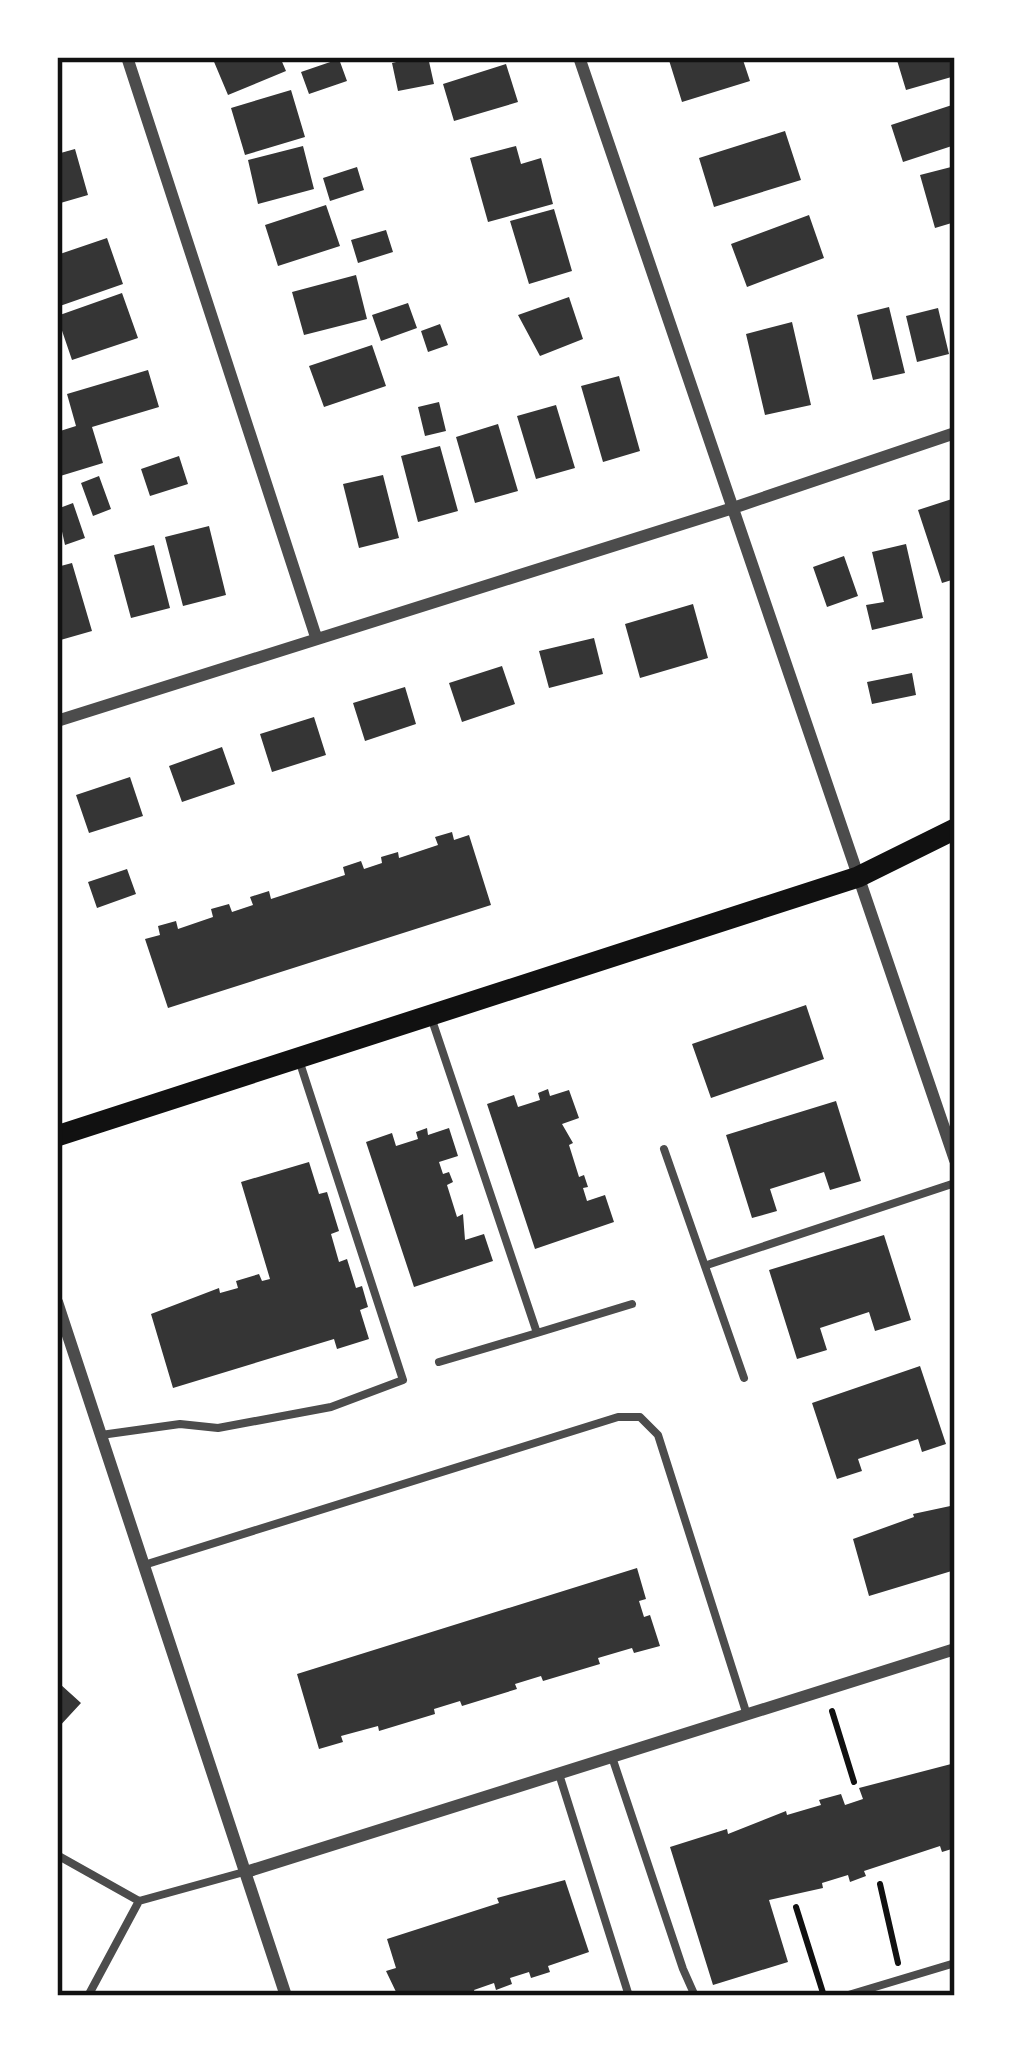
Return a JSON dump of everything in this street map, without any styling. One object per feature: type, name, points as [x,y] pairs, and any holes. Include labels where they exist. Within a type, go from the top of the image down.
[{"type":"main road","points":[[57,1136],[859,877],[955,829]]},
{"type":"street","points":[[127,57],[316,637]]},
{"type":"street","points":[[579,57],[955,1160]]},
{"type":"street","points":[[57,721],[733,508],[955,433]]},
{"type":"street","points":[[57,1302],[286,1996]]},
{"type":"street","points":[[246,1872],[955,1649]]},
{"type":"lane","points":[[430,1015],[537,1333]]},
{"type":"lane","points":[[101,1435],[180,1424],[218,1428],[331,1407],[403,1380],[298,1058]]},
{"type":"lane","points":[[664,1149],[744,1378]]},
{"type":"lane","points":[[707,1265],[955,1183]]},
{"type":"lane","points":[[439,1362],[632,1304]]},
{"type":"lane","points":[[144,1565],[618,1417],[640,1418],[658,1435],[747,1714]]},
{"type":"lane","points":[[612,1757],[695,1996]]},
{"type":"lane","points":[[559,1773],[629,1996]]},
{"type":"lane","points":[[57,1856],[139,1901],[246,1872]]},
{"type":"lane","points":[[88,1996],[139,1901]]},
{"type":"lane","points":[[845,1996],[955,1963]]},
{"type":"path","points":[[826,1690],[854,1782]]},
{"type":"path","points":[[880,1884],[902,1979]]},
{"type":"path","points":[[796,1907],[824,1996]]},
{"type":"building","points":[[212,57],[280,57],[286,71],[228,95]]},
{"type":"building","points":[[428,57],[434,84],[398,91],[392,63]]},
{"type":"building","points":[[668,57],[742,57],[750,81],[682,102]]},
{"type":"building","points":[[896,57],[953,57],[955,76],[906,90]]},
{"type":"building","points":[[339,59],[347,81],[309,94],[301,72]]},
{"type":"building","points":[[506,64],[518,102],[454,121],[443,84]]},
{"type":"building","points":[[291,90],[305,137],[245,155],[231,108]]},
{"type":"building","points":[[952,105],[955,145],[903,162],[891,125]]},
{"type":"building","points":[[785,131],[801,180],[714,207],[699,158]]},
{"type":"building","points":[[303,146],[314,189],[258,204],[248,160]]},
{"type":"building","points":[[516,146],[521,164],[541,158],[553,204],[488,222],[470,158]]},
{"type":"building","points":[[75,149],[88,195],[57,204],[57,154]]},
{"type":"building","points":[[955,166],[955,222],[935,228],[920,175]]},
{"type":"building","points":[[357,167],[364,190],[330,201],[323,178]]},
{"type":"building","points":[[326,205],[340,246],[278,266],[265,225]]},
{"type":"building","points":[[554,209],[572,271],[529,284],[510,221]]},
{"type":"building","points":[[809,215],[824,258],[747,287],[731,244]]},
{"type":"building","points":[[386,230],[393,252],[358,263],[351,240]]},
{"type":"building","points":[[107,238],[123,284],[57,307],[57,255]]},
{"type":"building","points":[[356,275],[367,319],[304,335],[292,292]]},
{"type":"building","points":[[122,293],[138,338],[72,360],[57,316]]},
{"type":"building","points":[[569,297],[583,339],[540,356],[518,315]]},
{"type":"building","points":[[408,303],[417,328],[381,341],[372,315]]},
{"type":"building","points":[[889,307],[905,373],[873,380],[857,315]]},
{"type":"building","points":[[938,308],[949,354],[917,362],[906,316]]},
{"type":"building","points":[[792,322],[811,405],[765,415],[746,334]]},
{"type":"building","points":[[440,324],[448,345],[428,352],[421,331]]},
{"type":"building","points":[[372,345],[386,386],[324,407],[309,366]]},
{"type":"building","points":[[148,370],[159,407],[92,427],[103,463],[57,477],[57,432],[76,426],[67,394]]},
{"type":"building","points":[[619,376],[640,451],[603,462],[581,386]]},
{"type":"building","points":[[439,402],[446,431],[425,436],[418,407]]},
{"type":"building","points":[[556,405],[575,468],[536,479],[517,416]]},
{"type":"building","points":[[498,424],[518,491],[475,503],[456,437]]},
{"type":"building","points":[[440,446],[458,511],[418,522],[401,456]]},
{"type":"building","points":[[179,456],[188,484],[150,496],[141,469]]},
{"type":"building","points":[[383,475],[399,538],[359,548],[343,484]]},
{"type":"building","points":[[99,476],[111,509],[93,516],[81,483]]},
{"type":"building","points":[[955,498],[955,579],[942,583],[918,510]]},
{"type":"building","points":[[73,503],[85,538],[65,545],[57,509]]},
{"type":"building","points":[[209,526],[226,595],[183,606],[165,537]]},
{"type":"building","points":[[906,544],[923,618],[872,630],[866,605],[884,602],[872,552]]},
{"type":"building","points":[[154,545],[170,608],[131,618],[114,555]]},
{"type":"building","points":[[844,556],[858,596],[827,607],[813,567]]},
{"type":"building","points":[[72,563],[92,631],[57,641],[57,567]]},
{"type":"building","points":[[693,604],[708,658],[640,678],[625,624]]},
{"type":"building","points":[[594,638],[603,674],[549,688],[539,651]]},
{"type":"building","points":[[502,666],[515,704],[462,722],[449,683]]},
{"type":"building","points":[[912,673],[916,695],[872,704],[867,682]]},
{"type":"building","points":[[405,687],[416,724],[365,741],[353,703]]},
{"type":"building","points":[[314,717],[326,755],[272,772],[260,734]]},
{"type":"building","points":[[222,747],[235,784],[182,802],[169,766]]},
{"type":"building","points":[[130,777],[143,816],[89,833],[76,795]]},
{"type":"building","points":[[452,832],[454,840],[469,835],[491,905],[168,1008],[145,939],[160,935],[158,926],[176,921],[178,929],[213,917],[211,909],[229,904],[232,912],[253,905],[250,897],[269,891],[271,899],[345,875],[343,867],[361,861],[364,869],[382,863],[381,857],[398,852],[399,858],[438,845],[435,837]]},
{"type":"building","points":[[127,869],[136,894],[97,908],[88,882]]},
{"type":"building","points":[[806,1005],[824,1059],[711,1098],[692,1044]]},
{"type":"building","points":[[548,1089],[550,1096],[569,1090],[579,1118],[562,1124],[573,1143],[569,1145],[579,1177],[584,1175],[588,1187],[583,1188],[587,1201],[605,1195],[614,1222],[535,1249],[487,1104],[514,1095],[518,1107],[540,1100],[538,1093]]},
{"type":"building","points":[[836,1101],[861,1181],[830,1190],[824,1172],[770,1189],[777,1211],[752,1218],[726,1135]]},
{"type":"building","points":[[427,1128],[428,1135],[449,1128],[458,1156],[439,1162],[443,1174],[449,1172],[453,1182],[447,1185],[457,1217],[463,1214],[465,1240],[484,1234],[493,1261],[414,1287],[366,1142],[392,1133],[396,1146],[418,1139],[416,1132]]},
{"type":"building","points":[[309,1162],[319,1194],[327,1192],[339,1231],[331,1234],[339,1262],[347,1259],[356,1288],[362,1286],[368,1307],[360,1310],[369,1339],[337,1349],[334,1339],[173,1388],[151,1314],[219,1288],[220,1293],[238,1288],[236,1281],[259,1274],[262,1281],[270,1279],[241,1182]]},
{"type":"building","points":[[884,1235],[911,1320],[875,1331],[869,1312],[820,1328],[827,1350],[797,1359],[769,1270]]},
{"type":"building","points":[[920,1366],[946,1444],[922,1452],[918,1439],[858,1459],[862,1471],[837,1479],[812,1403]]},
{"type":"building","points":[[955,1505],[955,1570],[869,1596],[853,1539],[913,1514]]},
{"type":"building","points":[[637,1568],[646,1599],[639,1601],[644,1617],[650,1615],[660,1646],[598,1658],[600,1664],[543,1681],[541,1676],[515,1684],[517,1689],[462,1706],[460,1701],[379,1731],[378,1726],[341,1736],[343,1742],[319,1749],[297,1674]]},
{"type":"building","points":[[60,1684],[81,1703],[57,1729],[57,1688]]},
{"type":"building","points":[[955,1763],[955,1848],[942,1852],[940,1846],[864,1871],[866,1876],[850,1882],[848,1875],[822,1883],[823,1888],[769,1900],[788,1962],[713,1985],[670,1847],[727,1829],[728,1834],[786,1811],[787,1815],[821,1805],[819,1800],[841,1794],[845,1805],[863,1799],[859,1788]]},
{"type":"building","points":[[565,1880],[589,1952],[548,1966],[550,1972],[510,1978],[512,1984],[496,1990],[494,1983],[474,1990],[476,1996],[398,1996],[386,1971],[396,1968],[387,1939],[499,1903],[497,1898]]}]
